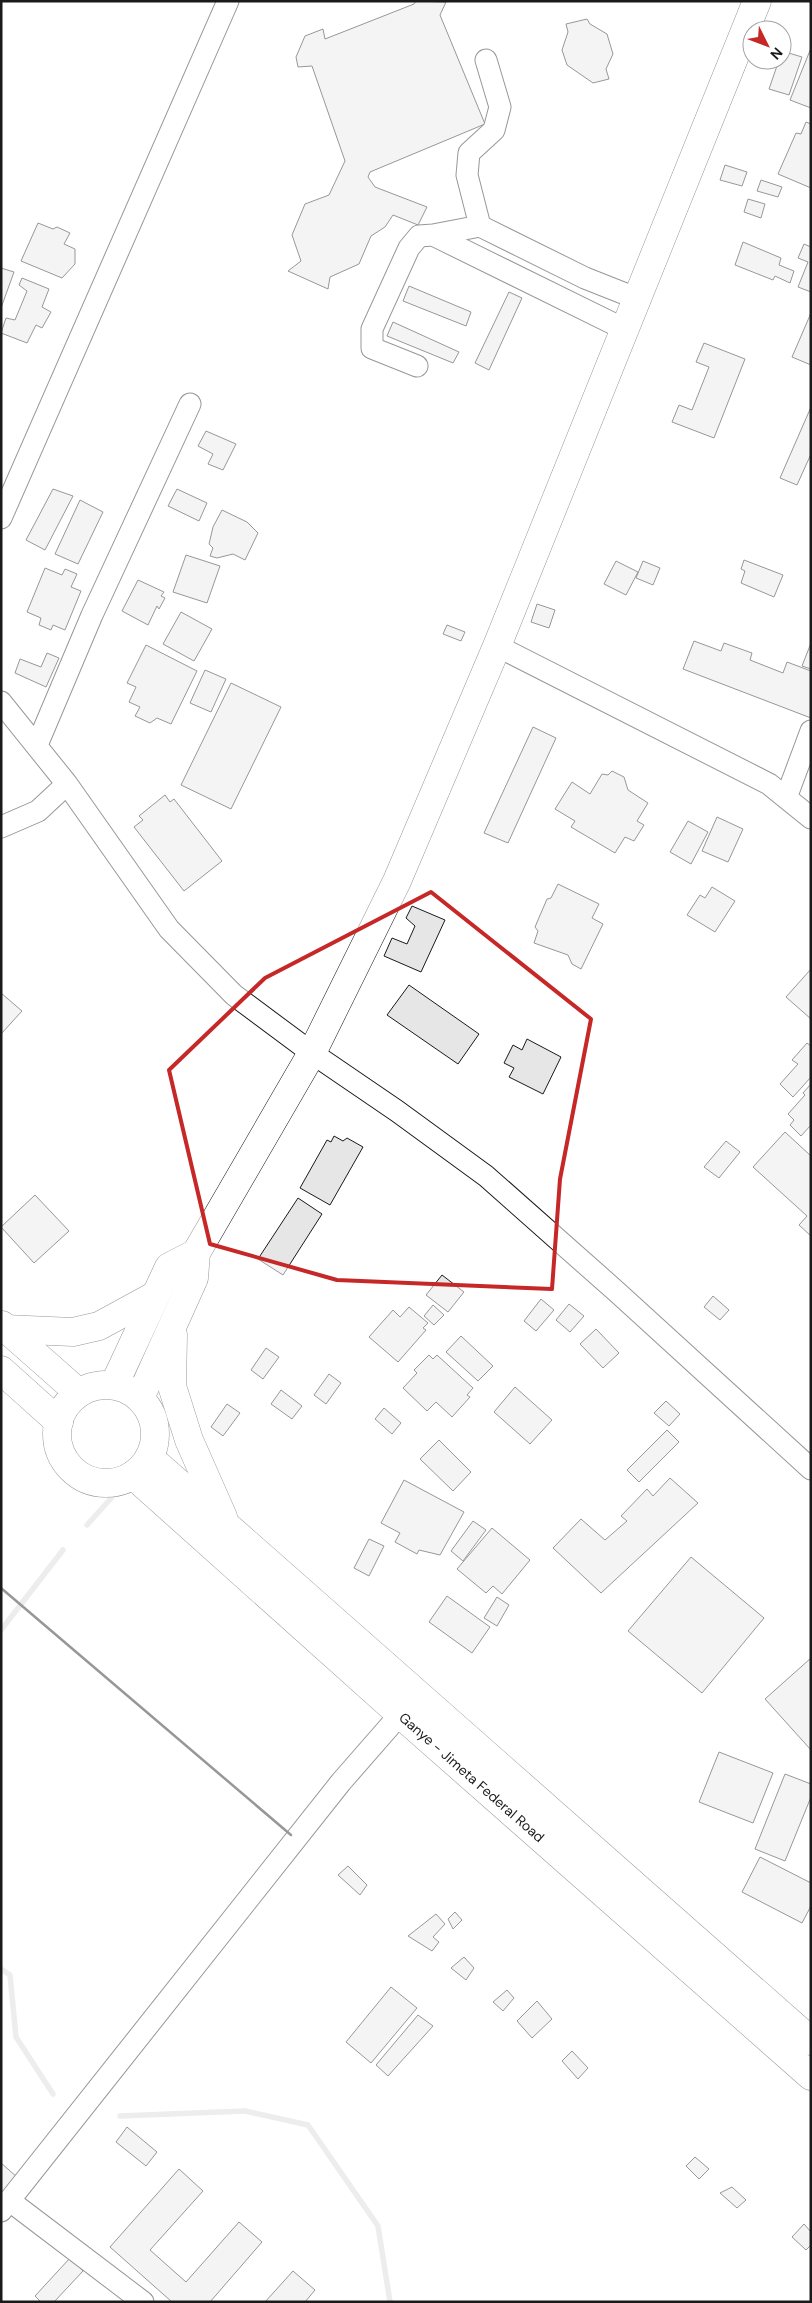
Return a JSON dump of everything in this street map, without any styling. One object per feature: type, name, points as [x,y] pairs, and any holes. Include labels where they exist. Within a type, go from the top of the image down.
[{"type":"main road","points":[[140,1398],[173,1321],[194,1278],[196,1253],[312,1053],[397,881],[497,646],[757,1]]},
{"type":"main road","points":[[114,1386],[169,1266],[196,1253]]},
{"type":"main road","points":[[3,1327],[73,1332],[100,1326],[154,1296]]},
{"type":"main road","points":[[173,1321],[172,1386],[188,1440],[225,1523]]},
{"type":"main road","points":[[3,1327],[80,1393]]},
{"type":"main road","points":[[1,1370],[59,1422]]},
{"type":"main road","points":[[114,1386],[125,1388],[140,1398],[150,1412],[156,1435],[142,1467],[111,1483],[100,1483],[78,1474],[62,1456],[57,1433],[59,1422],[70,1401],[90,1388],[114,1386]]},
{"type":"main road","name":"Ganye - Jimeta Federal Road","points":[[142,1467],[225,1523],[811,2041]]},
{"type":"main road","name":"Ganye - Jimeta Federal Road","points":[[142,1467],[400,1714],[811,2076]]},
{"type":"street","points":[[1,518],[228,1]]},
{"type":"street","points":[[480,226],[468,175],[469,153],[494,130],[500,106],[486,60]]},
{"type":"street","points":[[417,366],[372,348],[372,329],[409,248],[419,236],[480,226],[585,278],[638,298]]},
{"type":"street","points":[[432,235],[624,329]]},
{"type":"street","points":[[37,745],[92,615],[190,404]]},
{"type":"street","points":[[497,646],[769,784],[811,818]]},
{"type":"street","points":[[1,702],[67,784],[169,929],[234,995],[312,1053],[486,1176],[617,1292],[810,1468]]},
{"type":"street","points":[[786,798],[811,731]]},
{"type":"street","points":[[1,826],[38,811],[67,784]]},
{"type":"street","points":[[142,2302],[6,2206],[341,1782],[418,1693]]},
{"type":"highlighted area","points":[[431,892],[591,1019],[560,1179],[552,1289],[337,1280],[210,1244],[169,1070],[265,978]]},
{"type":"building","points":[[416,1],[446,2],[440,15],[485,124],[370,172],[368,177],[375,187],[427,207],[418,225],[393,215],[385,227],[371,236],[359,264],[330,277],[328,289],[288,271],[301,261],[292,235],[305,204],[329,195],[345,161],[312,66],[298,67],[296,57],[305,36],[323,29],[325,39],[414,4]]},
{"type":"building","points":[[587,19],[590,24],[607,34],[613,54],[606,69],[609,79],[593,83],[567,65],[562,50],[568,32],[566,24]]},
{"type":"building","points":[[811,48],[811,108],[790,100]]},
{"type":"building","points":[[792,54],[802,57],[789,95],[769,89],[776,70],[792,70]]},
{"type":"building","points":[[806,122],[811,124],[811,188],[778,174],[796,133],[801,134]]},
{"type":"building","points":[[725,165],[747,172],[742,186],[720,180]]},
{"type":"building","points":[[761,180],[782,187],[778,197],[757,191]]},
{"type":"building","points":[[748,199],[765,204],[761,218],[744,212]]},
{"type":"building","points":[[38,223],[53,229],[57,227],[70,233],[64,244],[75,249],[75,264],[62,278],[21,261]]},
{"type":"building","points":[[743,242],[781,258],[779,265],[794,271],[790,283],[775,276],[773,280],[735,265]]},
{"type":"building","points":[[804,244],[811,247],[811,292],[798,287],[808,262],[798,258]]},
{"type":"building","points":[[1,268],[14,272],[1,308]]},
{"type":"building","points":[[22,278],[49,289],[42,307],[51,312],[42,328],[36,325],[27,343],[1,333],[6,318],[15,320],[27,291],[19,285]]},
{"type":"building","points":[[409,286],[471,312],[466,326],[403,301]]},
{"type":"building","points":[[509,292],[522,298],[489,370],[475,363]]},
{"type":"building","points":[[811,313],[811,365],[792,357]]},
{"type":"building","points":[[393,322],[459,352],[453,363],[387,336]]},
{"type":"building","points":[[704,343],[745,359],[714,438],[672,422],[679,405],[692,410],[709,367],[696,362]]},
{"type":"building","points":[[811,407],[811,454],[797,485],[780,478]]},
{"type":"building","points":[[206,431],[236,444],[223,470],[208,464],[213,454],[198,446]]},
{"type":"building","points":[[53,489],[73,496],[45,550],[26,540]]},
{"type":"building","points":[[177,489],[207,503],[199,521],[168,506]]},
{"type":"building","points":[[80,500],[103,512],[78,564],[55,554]]},
{"type":"building","points":[[222,510],[247,522],[258,533],[245,560],[233,554],[217,558],[210,556],[213,548],[209,544],[213,527]]},
{"type":"building","points":[[186,555],[220,566],[207,603],[173,592]]},
{"type":"building","points":[[744,560],[783,575],[774,597],[741,583],[745,571],[741,569]]},
{"type":"building","points":[[616,561],[638,572],[626,595],[604,584]]},
{"type":"building","points":[[643,561],[660,568],[653,585],[636,578]]},
{"type":"building","points":[[45,568],[62,575],[65,569],[77,574],[71,587],[81,591],[65,630],[53,625],[51,630],[39,625],[41,618],[27,612]]},
{"type":"building","points":[[138,580],[164,592],[161,596],[165,598],[159,609],[157,606],[148,625],[122,611]]},
{"type":"building","points":[[537,604],[555,610],[549,628],[531,622]]},
{"type":"building","points":[[181,612],[212,629],[194,661],[163,644]]},
{"type":"building","points":[[447,625],[465,632],[461,641],[443,634]]},
{"type":"building","points":[[694,641],[721,651],[724,643],[752,653],[750,660],[783,673],[787,662],[811,671],[811,718],[683,669]]},
{"type":"building","points":[[811,643],[811,669],[802,666]]},
{"type":"building","points":[[146,645],[197,671],[171,724],[157,718],[150,723],[135,716],[140,707],[129,702],[136,687],[127,683]]},
{"type":"building","points":[[47,653],[59,658],[46,687],[15,673],[20,659],[41,667]]},
{"type":"building","points":[[205,670],[226,679],[211,712],[190,703]]},
{"type":"building","points":[[231,683],[281,707],[231,809],[181,785]]},
{"type":"building","points":[[533,727],[556,738],[508,843],[484,833]]},
{"type":"building","points":[[612,771],[624,777],[628,790],[648,803],[637,821],[644,825],[634,841],[625,837],[615,853],[571,827],[575,821],[555,809],[572,782],[590,794],[602,774],[608,775]]},
{"type":"building","points":[[165,795],[170,802],[174,799],[222,861],[184,891],[134,827],[143,820],[139,816]]},
{"type":"building","points":[[717,817],[743,829],[728,862],[702,851]]},
{"type":"building","points":[[688,821],[708,832],[691,864],[670,852]]},
{"type":"building","points":[[558,884],[599,904],[592,918],[603,924],[581,969],[572,964],[568,955],[534,943],[538,931],[535,927],[547,899],[551,898]]},
{"type":"building","points":[[712,887],[735,901],[715,932],[687,915],[700,895],[705,898]]},
{"type":"building","points":[[412,906],[445,920],[421,972],[384,956],[392,938],[407,944],[415,926],[406,918]]},
{"type":"building","points":[[811,969],[811,1019],[786,997]]},
{"type":"building","points":[[409,985],[479,1034],[458,1064],[387,1015]]},
{"type":"building","points":[[1,993],[22,1011],[1,1034]]},
{"type":"building","points":[[527,1039],[561,1057],[543,1094],[509,1077],[514,1068],[504,1063],[513,1045],[522,1050]]},
{"type":"building","points":[[807,1043],[811,1046],[811,1077],[793,1097],[780,1084],[798,1064],[792,1060]]},
{"type":"building","points":[[811,1084],[811,1125],[801,1136],[790,1125],[794,1120],[788,1114],[805,1095],[803,1093]]},
{"type":"building","points":[[785,1132],[811,1156],[811,1236],[799,1225],[807,1216],[753,1167]]},
{"type":"building","points":[[334,1136],[343,1141],[347,1138],[363,1147],[330,1205],[300,1188],[327,1140],[331,1142]]},
{"type":"building","points":[[726,1141],[740,1152],[719,1178],[704,1167]]},
{"type":"building","points":[[35,1195],[69,1231],[34,1263],[1,1227]]},
{"type":"building","points":[[298,1198],[322,1214],[283,1275],[258,1259]]},
{"type":"building","points":[[442,1275],[464,1292],[448,1312],[426,1295]]},
{"type":"building","points":[[713,1296],[729,1310],[720,1320],[704,1307]]},
{"type":"building","points":[[541,1299],[554,1310],[536,1331],[524,1321]]},
{"type":"building","points":[[569,1304],[584,1316],[570,1332],[556,1320]]},
{"type":"building","points":[[433,1305],[444,1315],[434,1325],[424,1316]]},
{"type":"building","points":[[409,1307],[428,1323],[423,1328],[426,1330],[398,1362],[369,1337],[393,1310],[400,1317]]},
{"type":"building","points":[[596,1329],[619,1353],[603,1368],[580,1344]]},
{"type":"building","points":[[461,1336],[493,1366],[478,1381],[446,1352]]},
{"type":"building","points":[[266,1348],[279,1357],[263,1379],[251,1370]]},
{"type":"building","points":[[429,1355],[433,1359],[437,1355],[473,1388],[467,1395],[470,1397],[452,1417],[436,1402],[427,1411],[403,1388],[417,1373],[414,1370]]},
{"type":"building","points":[[329,1374],[341,1383],[326,1404],[314,1395]]},
{"type":"building","points":[[515,1387],[552,1420],[530,1444],[494,1412]]},
{"type":"building","points":[[281,1390],[302,1406],[292,1419],[271,1404]]},
{"type":"building","points":[[666,1401],[680,1414],[669,1426],[654,1413]]},
{"type":"building","points":[[227,1404],[240,1413],[223,1436],[211,1427]]},
{"type":"building","points":[[384,1408],[401,1423],[392,1434],[375,1419]]},
{"type":"building","points":[[667,1430],[679,1442],[639,1482],[627,1470]]},
{"type":"building","points":[[439,1440],[471,1472],[453,1491],[420,1459]]},
{"type":"building","points":[[670,1478],[698,1503],[601,1593],[553,1548],[581,1519],[605,1540],[627,1521],[621,1516],[647,1489],[653,1496]]},
{"type":"building","points":[[404,1480],[464,1512],[440,1555],[419,1550],[417,1554],[395,1542],[400,1533],[381,1523]]},
{"type":"building","points":[[473,1521],[486,1530],[463,1561],[451,1551]]},
{"type":"building","points":[[492,1528],[530,1560],[502,1594],[493,1586],[486,1593],[457,1569]]},
{"type":"building","points":[[369,1539],[384,1546],[369,1576],[354,1568]]},
{"type":"building","points":[[691,1557],[764,1618],[702,1693],[628,1631]]},
{"type":"building","points":[[447,1596],[490,1627],[472,1653],[429,1622]]},
{"type":"building","points":[[497,1597],[509,1605],[497,1626],[484,1618]]},
{"type":"building","points":[[811,1658],[811,1750],[765,1699]]},
{"type":"building","points":[[719,1752],[773,1773],[753,1823],[699,1802]]},
{"type":"building","points":[[785,1774],[811,1784],[811,1797],[785,1861],[755,1849]]},
{"type":"building","points":[[760,1857],[811,1883],[811,1906],[802,1923],[742,1892]]},
{"type":"building","points":[[348,1866],[367,1885],[360,1895],[338,1875]]},
{"type":"building","points":[[455,1912],[462,1920],[453,1929],[448,1919]]},
{"type":"building","points":[[436,1914],[445,1924],[433,1937],[439,1942],[432,1951],[408,1936]]},
{"type":"building","points":[[464,1957],[474,1968],[466,1980],[451,1968]]},
{"type":"building","points":[[391,1987],[417,2008],[371,2063],[346,2042]]},
{"type":"building","points":[[507,1990],[514,1998],[503,2011],[493,2002]]},
{"type":"building","points":[[537,2001],[552,2019],[532,2038],[517,2021]]},
{"type":"building","points":[[418,2015],[433,2026],[388,2076],[376,2065]]},
{"type":"building","points":[[572,2051],[588,2068],[578,2079],[562,2061]]},
{"type":"building","points":[[127,2127],[157,2152],[146,2166],[116,2142]]},
{"type":"building","points":[[695,2157],[709,2169],[699,2179],[686,2166]]},
{"type":"building","points":[[1,2163],[17,2177],[1,2194]]},
{"type":"building","points":[[179,2169],[203,2191],[150,2250],[186,2282],[239,2222],[262,2242],[210,2302],[172,2302],[110,2247]]},
{"type":"building","points":[[732,2187],[746,2200],[737,2208],[720,2193]]},
{"type":"building","points":[[804,2224],[811,2232],[811,2245],[806,2250],[792,2237]]},
{"type":"building","points":[[70,2258],[83,2271],[54,2302],[41,2302],[35,2296]]},
{"type":"building","points":[[293,2271],[315,2290],[305,2302],[265,2302]]},
{"type":"waterway","points":[[87,1525],[113,1496]]},
{"type":"waterway","points":[[1,1630],[63,1550]]},
{"type":"waterway","points":[[1,1969],[10,1975],[16,2037],[53,2094]]},
{"type":"waterway","points":[[120,2116],[245,2111],[308,2125],[378,2226],[390,2302]]},
{"type":"wall","points":[[1,1588],[291,1835]]}]
